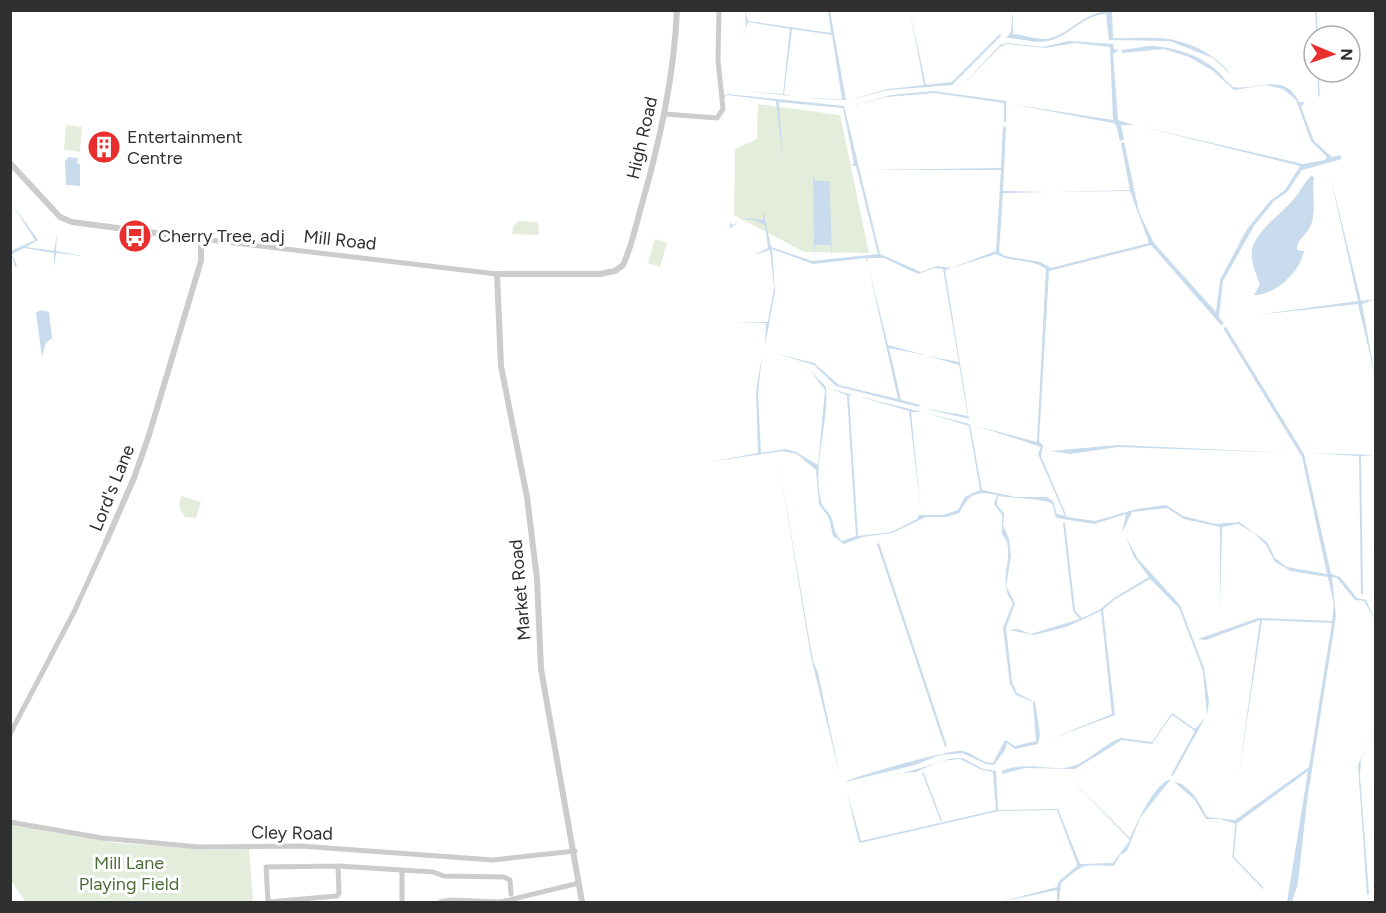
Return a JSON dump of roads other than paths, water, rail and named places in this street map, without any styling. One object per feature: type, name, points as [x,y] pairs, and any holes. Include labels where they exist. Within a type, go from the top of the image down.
[{"type":"street","name":"High Road","points":[[619,269],[626,258],[634,232],[665,114],[676,37],[677,10]]},
{"type":"street","points":[[665,114],[717,118],[721,116],[723,109],[718,60],[719,10]]},
{"type":"street","name":"Mill Road","points":[[10,163],[60,217],[72,222],[497,274],[600,274],[619,269]]},
{"type":"street","name":"Lord's Lane","points":[[10,734],[74,612],[134,478],[201,261],[201,239]]},
{"type":"street","name":"Market Road","points":[[497,274],[501,366],[527,497],[537,579],[541,669],[575,851],[582,903]]},
{"type":"street","name":"Cley Road","points":[[10,822],[102,838],[199,847],[300,846],[493,860],[575,851]]},
{"type":"street","points":[[338,866],[339,894],[337,896],[268,902],[266,867],[338,866],[432,872],[444,876],[508,878],[511,894]]},
{"type":"street","points":[[402,871],[402,903]]},
{"type":"street","points":[[440,903],[451,900],[501,902],[579,883]]},
{"type":"street","points":[[527,894],[531,903]]},
{"type":"water","points":[[745,11],[748,21],[831,33],[828,11],[830,11],[846,100],[794,98],[842,99],[832,35],[792,29],[784,94],[792,96],[740,91],[783,94],[790,29],[748,22],[741,43],[746,27]]},
{"type":"water","points":[[910,11],[926,85],[952,82],[1000,34],[1001,36],[952,85],[889,90],[849,100],[888,89],[924,85]]},
{"type":"water","points":[[1013,11],[1013,34],[1047,39],[1064,32],[1094,14],[1112,11],[1113,38],[1166,39],[1188,44],[1217,60],[1231,75],[1213,58],[1170,41],[1109,40],[1106,14],[1084,21],[1056,39],[1048,41],[1006,38],[1011,32]]},
{"type":"water","points":[[1069,41],[1113,44],[1114,49],[1119,50],[1113,54],[1118,120],[1134,125],[1121,125],[1124,140],[1120,141],[1116,125],[1113,123],[1011,104],[1113,120],[1110,47],[1075,43],[1045,48],[1006,44],[1000,47],[959,89],[1000,45],[1007,43],[1043,47]]},
{"type":"water","points":[[1158,46],[1202,60],[1233,87],[1269,84],[1286,87],[1299,102],[1305,102],[1301,107],[1314,141],[1332,157],[1340,155],[1342,159],[1302,170],[1287,192],[1274,201],[1254,226],[1223,281],[1219,317],[1224,324],[1221,325],[1151,245],[1049,271],[1039,441],[1043,446],[1041,456],[1067,517],[1095,521],[1137,509],[1166,505],[1183,516],[1216,524],[1239,522],[1267,542],[1275,558],[1287,567],[1327,574],[1302,457],[1223,328],[1226,327],[1304,454],[1331,574],[1340,577],[1357,598],[1366,600],[1376,621],[1364,601],[1355,600],[1337,578],[1332,577],[1336,616],[1307,801],[1298,883],[1292,902],[1287,902],[1308,771],[1236,824],[1220,819],[1206,819],[1194,799],[1174,782],[1189,790],[1207,817],[1235,820],[1309,767],[1332,623],[1262,620],[1238,781],[1260,620],[1206,640],[1198,639],[1258,618],[1332,621],[1334,605],[1328,577],[1291,571],[1275,562],[1266,545],[1254,533],[1238,524],[1222,527],[1220,611],[1220,527],[1184,519],[1167,508],[1132,512],[1122,533],[1126,514],[1094,524],[1057,518],[1049,502],[998,496],[997,505],[1004,513],[1003,525],[1009,539],[1011,556],[1006,585],[1008,550],[1007,541],[1002,534],[1002,515],[994,504],[997,495],[983,493],[973,495],[959,513],[946,517],[926,517],[892,533],[862,537],[844,544],[833,536],[829,518],[819,504],[816,470],[797,454],[783,451],[709,462],[758,453],[756,392],[762,356],[758,394],[761,453],[786,449],[796,452],[818,465],[825,390],[810,370],[826,387],[818,473],[819,487],[822,503],[842,541],[856,536],[847,395],[831,389],[853,395],[849,396],[858,536],[891,532],[917,519],[919,515],[943,515],[958,510],[965,497],[980,490],[969,426],[926,413],[970,424],[982,490],[1016,497],[1047,497],[1053,501],[1057,514],[1065,516],[1038,454],[1041,447],[977,426],[1037,442],[1046,269],[1034,263],[1008,259],[996,254],[945,270],[969,419],[923,408],[968,416],[959,365],[928,356],[959,362],[943,269],[935,268],[918,274],[884,258],[868,258],[867,262],[866,258],[813,264],[772,249],[775,291],[765,346],[766,323],[733,322],[768,322],[774,287],[770,250],[754,255],[768,248],[765,226],[752,220],[740,222],[748,218],[763,220],[763,209],[771,247],[812,261],[878,254],[856,166],[851,165],[854,163],[843,108],[779,102],[783,162],[776,101],[727,95],[723,99],[723,96],[727,94],[844,106],[880,254],[921,272],[937,266],[951,268],[996,251],[1001,170],[863,170],[1001,168],[1003,126],[1006,127],[1003,191],[1046,192],[1003,193],[999,252],[1005,256],[1040,262],[1051,268],[1149,243],[1130,191],[1051,192],[1130,190],[1121,143],[1124,142],[1139,212],[1154,243],[1216,312],[1220,280],[1247,229],[1271,200],[1285,190],[1300,166],[1139,126],[1303,164],[1325,160],[1327,157],[1311,141],[1296,100],[1283,89],[1265,85],[1234,90],[1212,70],[1189,57],[1164,49],[1122,53],[1122,50]]},
{"type":"water","points":[[933,91],[1006,101],[1006,122],[1004,122],[1004,103],[935,93],[887,97],[854,105],[891,95]]},
{"type":"water","points":[[69,157],[78,158],[80,186],[66,185],[65,161]]},
{"type":"water","points":[[829,169],[832,256],[830,245],[815,245],[814,258],[813,173],[815,181],[829,181]]},
{"type":"water","points":[[1330,175],[1361,301],[1375,299],[1362,304],[1375,376],[1358,304],[1256,315],[1358,301]]},
{"type":"water","points":[[1311,176],[1314,177],[1314,210],[1312,223],[1297,247],[1297,250],[1304,251],[1302,259],[1292,274],[1278,287],[1270,292],[1254,295],[1260,284],[1252,257],[1255,241],[1265,227],[1292,202]]},
{"type":"water","points":[[11,202],[38,240],[26,247],[54,251],[57,233],[56,251],[83,256],[56,253],[54,267],[54,253],[24,248],[12,254],[17,266],[15,267],[11,251],[35,240]]},
{"type":"water","points":[[868,265],[888,345],[925,355],[889,348],[901,400],[920,405],[919,407],[836,386],[814,365],[774,353],[814,363],[839,385],[898,399]]},
{"type":"water","points":[[41,310],[49,312],[52,338],[46,343],[42,357],[36,313]]},
{"type":"water","points":[[857,396],[922,412],[911,412],[921,513],[909,411]]},
{"type":"water","points":[[1118,445],[1294,453],[1118,447],[1070,454],[1050,451]]},
{"type":"water","points":[[1309,453],[1375,455],[1361,456],[1363,594],[1361,594],[1359,456]]},
{"type":"water","points":[[778,458],[813,661],[818,673],[840,776],[811,657]]},
{"type":"water","points":[[1063,523],[1065,523],[1075,610],[1082,618],[1099,610],[1114,598],[1149,577],[1134,557],[1125,535],[1138,559],[1180,605],[1204,668],[1209,701],[1207,716],[1203,671],[1179,608],[1150,579],[1114,600],[1103,610],[1115,715],[1048,740],[1112,714],[1101,611],[1066,627],[1034,635],[1009,630],[1018,629],[1031,634],[1080,619],[1073,611]]},
{"type":"water","points":[[879,543],[947,746],[945,747],[877,544]]},
{"type":"water","points":[[1006,587],[1015,603],[1006,628],[1012,682],[1017,693],[1035,702],[1040,734],[1038,744],[1015,749],[1007,743],[1005,750],[994,765],[986,764],[962,753],[940,755],[915,765],[845,782],[902,764],[956,751],[967,752],[993,763],[1005,740],[1015,746],[1036,741],[1033,702],[1016,695],[1010,684],[1003,628],[1013,603]]},
{"type":"water","points":[[1172,713],[1195,729],[1205,718],[1173,776],[1171,775],[1195,731],[1172,715],[1152,744],[1122,740],[1075,769],[1025,768],[1002,774],[1002,771],[1012,768],[1073,766],[1121,738],[1152,742]]},
{"type":"water","points":[[1375,725],[1361,759],[1360,776],[1369,894],[1367,895],[1358,765]]},
{"type":"water","points":[[963,758],[983,769],[996,771],[998,810],[1058,809],[1080,864],[1113,863],[1130,840],[1067,775],[1130,838],[1140,818],[1127,851],[1120,855],[1114,866],[1090,865],[1075,871],[1061,883],[1059,902],[1057,902],[1057,890],[1000,902],[1057,887],[1059,881],[1076,867],[1077,864],[1057,810],[999,811],[860,843],[847,792],[861,841],[996,810],[993,772],[982,770],[960,759],[942,761]]},
{"type":"water","points":[[937,762],[916,772],[904,773],[923,767]]},
{"type":"water","points":[[1171,779],[1140,818],[1152,795]]},
{"type":"waterway","points":[[1316,10],[1317,24]]},
{"type":"waterway","points":[[1318,84],[1319,96]]},
{"type":"waterway","points":[[923,773],[941,820]]},
{"type":"waterway","points":[[1236,824],[1233,857],[1263,888]]},
{"type":"place","name":"Entertainment Centre","points":[[104,147]]},
{"type":"place","name":"Cherry Tree, adj","points":[[135,236]]},
{"type":"park label","name":"Mill Lane Playing Field","points":[[129,873]]}]
